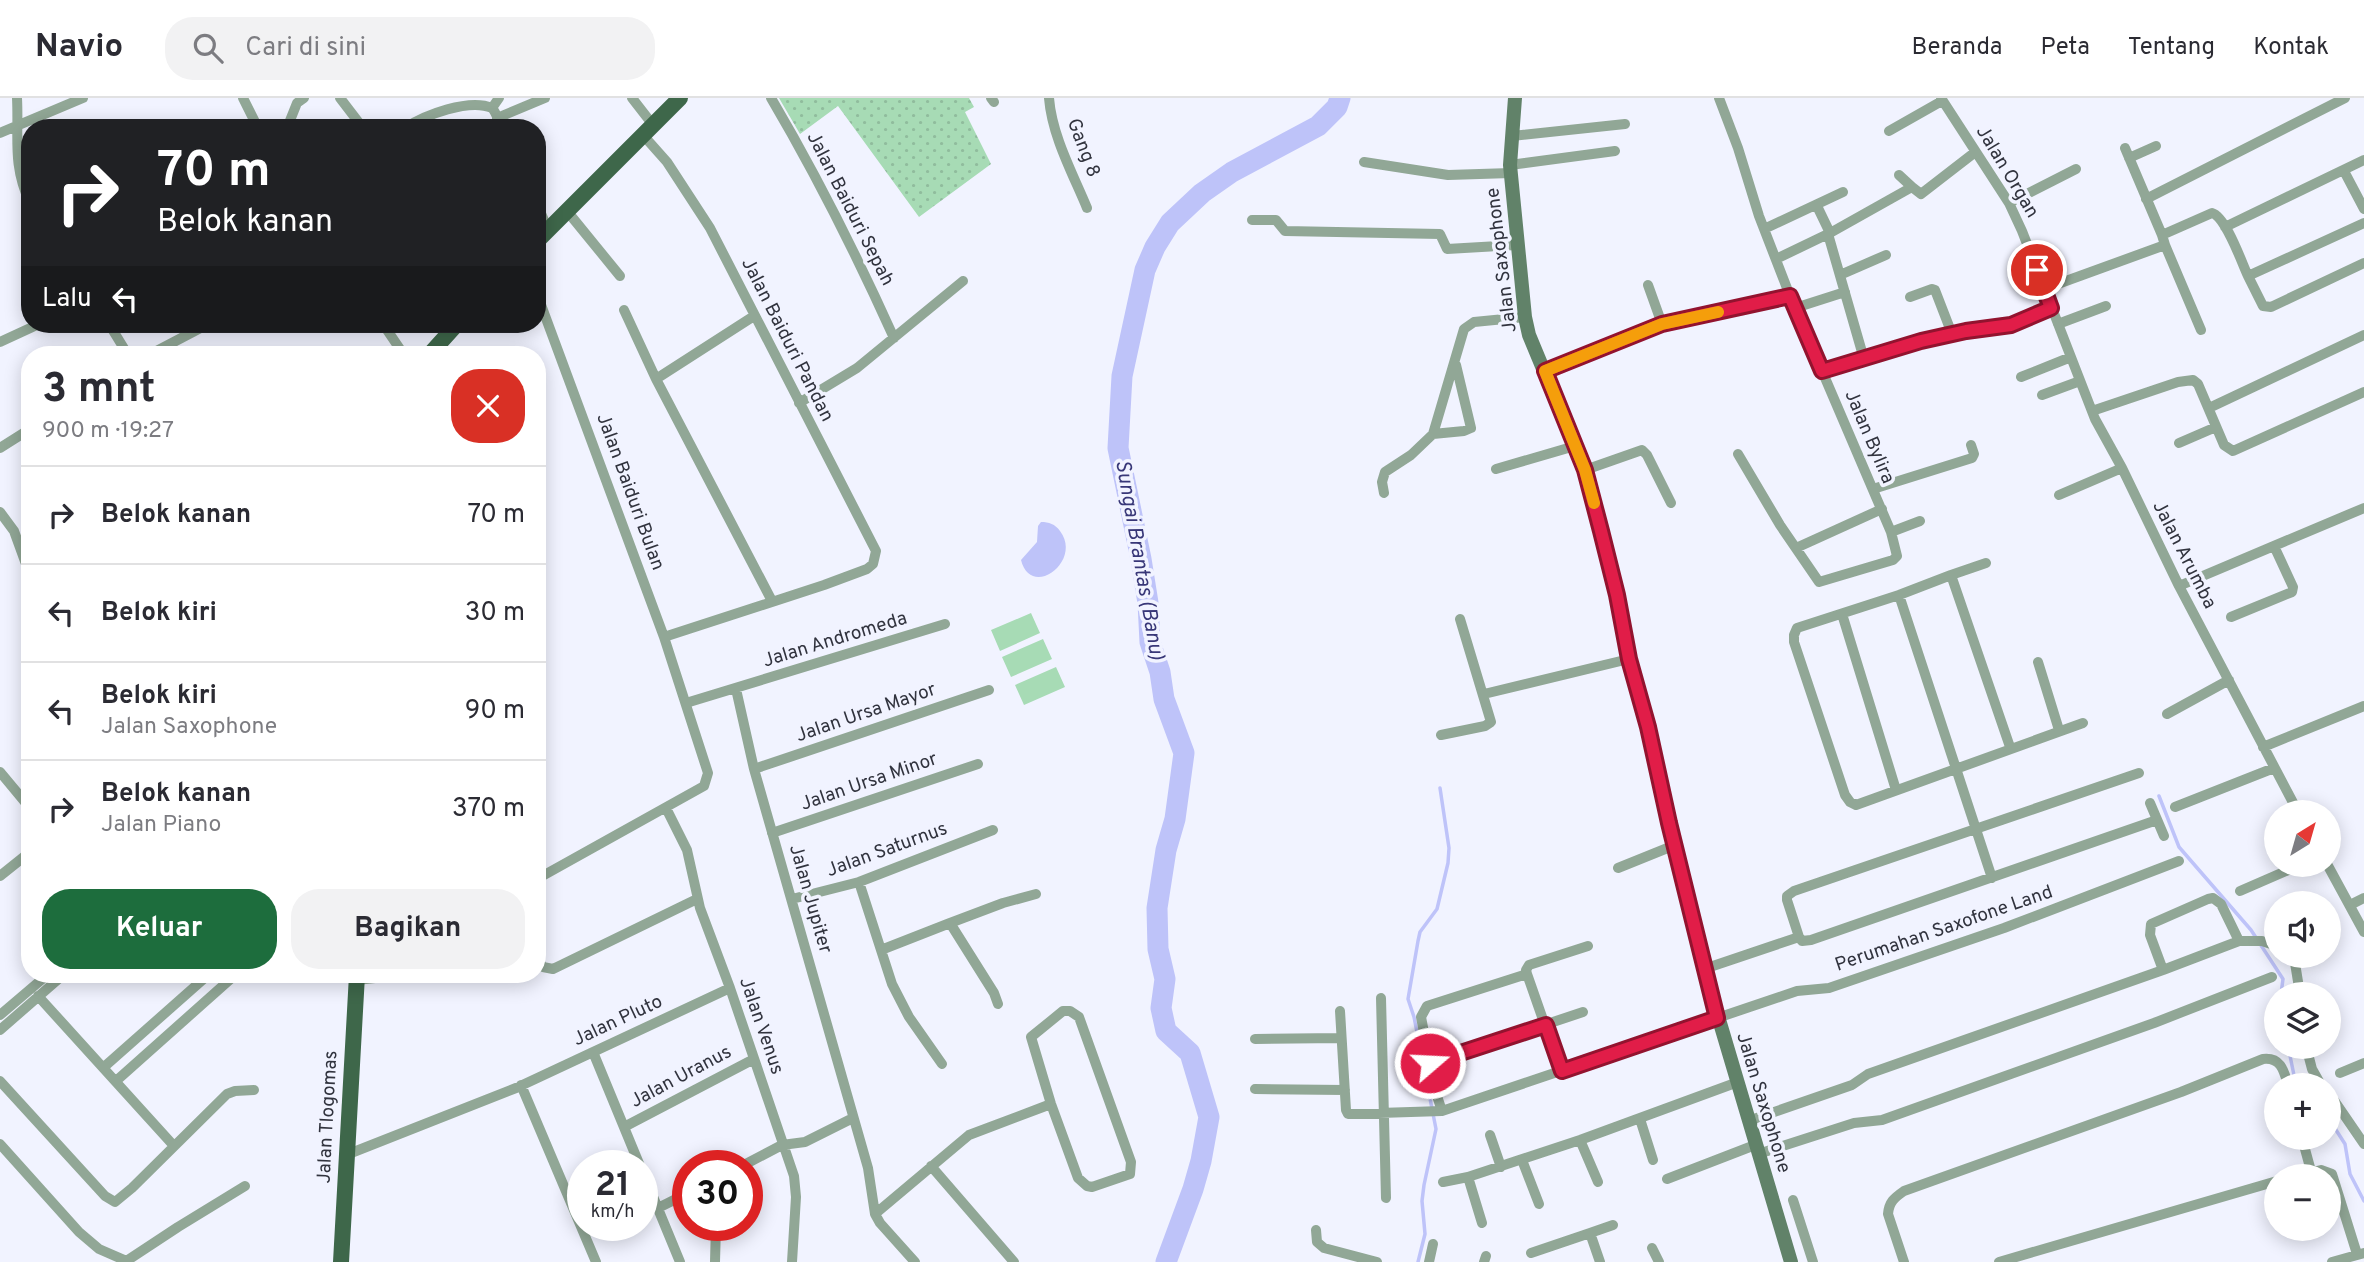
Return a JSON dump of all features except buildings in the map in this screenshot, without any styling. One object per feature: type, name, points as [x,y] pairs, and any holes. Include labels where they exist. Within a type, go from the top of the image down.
[{"type":"main road","points":[[546,233],[680,98]]},
{"type":"main road","name":"Jalan Saxophone","points":[[1515,98],[1511,169],[1516,245],[1529,335],[1585,470],[1617,595],[1629,659],[1648,727],[1704,969],[1791,1262]]},
{"type":"main road","name":"Jalan Tlogomas","points":[[341,1262],[357,983]]},
{"type":"street","points":[[16,98],[15,139],[21,164]]},
{"type":"street","points":[[31,119],[83,98]]},
{"type":"street","points":[[243,98],[252,119]]},
{"type":"street","points":[[289,119],[297,103],[304,98]]},
{"type":"street","points":[[340,98],[356,119]]},
{"type":"street","points":[[492,108],[499,98]]},
{"type":"street","points":[[507,119],[545,98]]},
{"type":"street","name":"Jalan Baiduri Pandan","points":[[632,98],[667,162],[710,228],[799,403],[872,538],[876,551],[876,558],[867,569],[772,601]]},
{"type":"street","name":"Jalan Baiduri Sepah","points":[[771,98],[855,250],[894,338]]},
{"type":"street","name":"Gang 8","points":[[1049,98],[1058,134],[1087,208]]},
{"type":"street","name":"Jalan Bylira","points":[[1719,98],[1790,296],[1898,552],[1896,559],[1821,583],[1796,548]]},
{"type":"street","points":[[2146,199],[2345,98]]},
{"type":"street","points":[[421,119],[456,100],[475,100],[492,108],[498,119]]},
{"type":"street","points":[[1889,131],[1941,100]]},
{"type":"street","name":"Jalan Organ","points":[[1941,100],[2009,203],[2051,308]]},
{"type":"street","points":[[0,133],[21,123]]},
{"type":"street","points":[[1512,136],[1625,124]]},
{"type":"street","points":[[2129,158],[2155,146]]},
{"type":"street","points":[[2125,148],[2201,330]]},
{"type":"street","points":[[1364,162],[1448,174],[1511,169],[1615,151]]},
{"type":"street","points":[[1899,175],[1912,187],[1924,192],[1974,153]]},
{"type":"street","points":[[2225,227],[2364,160]]},
{"type":"street","points":[[2009,203],[2076,169]]},
{"type":"street","points":[[2344,170],[2364,209]]},
{"type":"street","points":[[1776,259],[1829,234],[1912,187]]},
{"type":"street","points":[[1764,229],[1843,192]]},
{"type":"street","points":[[1817,206],[1829,234],[1864,359]]},
{"type":"street","points":[[567,211],[620,276]]},
{"type":"street","points":[[2044,289],[2163,240],[2213,213],[2219,216],[2225,227],[2263,306],[2271,307],[2364,263]]},
{"type":"street","points":[[1252,220],[1276,220],[1285,232],[1440,234],[1447,249],[1516,245]]},
{"type":"street","points":[[2248,276],[2364,223]]},
{"type":"street","points":[[1840,275],[1886,255]]},
{"type":"street","points":[[799,403],[857,369],[963,281]]},
{"type":"street","points":[[1648,285],[1662,324]]},
{"type":"street","points":[[1910,297],[1935,290],[1952,334]]},
{"type":"street","points":[[1795,308],[1845,292]]},
{"type":"street","points":[[1545,371],[1662,324],[1790,296]]},
{"type":"street","points":[[2058,324],[2106,306]]},
{"type":"street","points":[[1822,371],[1921,341],[2011,325],[2051,308]]},
{"type":"street","name":"Jalan Arumba","points":[[2051,308],[2092,411],[2179,586],[2291,800]]},
{"type":"street","points":[[624,310],[656,379],[772,601],[664,637]]},
{"type":"street","points":[[656,379],[754,316]]},
{"type":"street","points":[[1384,493],[1382,482],[1385,472],[1411,455],[1433,433],[1455,363],[1458,344],[1467,327],[1474,322],[1525,317]]},
{"type":"street","name":"Jalan Baiduri Bulan","points":[[546,318],[664,637],[708,772],[706,783],[666,807]]},
{"type":"street","points":[[0,342],[21,332]]},
{"type":"street","points":[[170,346],[192,333]]},
{"type":"street","points":[[2209,408],[2364,335]]},
{"type":"street","points":[[2021,377],[2071,357]]},
{"type":"street","points":[[1433,433],[1471,428],[1455,363]]},
{"type":"street","points":[[2092,411],[2188,379],[2198,384],[2225,447],[2237,450],[2364,392]]},
{"type":"street","points":[[2042,395],[2080,381]]},
{"type":"street","points":[[2179,443],[2216,427]]},
{"type":"street","points":[[0,448],[21,435]]},
{"type":"street","points":[[1873,489],[1972,458],[1974,454],[1971,445]]},
{"type":"street","points":[[1496,469],[1574,446]]},
{"type":"street","points":[[1585,470],[1642,450],[1647,454],[1671,503]]},
{"type":"street","points":[[1738,454],[1796,548],[1882,509]]},
{"type":"street","points":[[2059,495],[2122,468]]},
{"type":"street","points":[[2179,586],[2364,508]]},
{"type":"street","points":[[0,512],[14,531],[21,550]]},
{"type":"street","points":[[1891,532],[1920,520]]},
{"type":"street","points":[[2231,617],[2292,592],[2274,546]]},
{"type":"street","points":[[1986,563],[1797,628],[1794,642],[1845,795],[1850,802],[1862,804],[2010,747],[2083,723]]},
{"type":"street","points":[[1951,575],[2010,747]]},
{"type":"street","points":[[1899,595],[1992,878]]},
{"type":"street","points":[[1842,614],[1896,790]]},
{"type":"street","points":[[1441,735],[1485,726],[1491,722],[1460,619]]},
{"type":"street","name":"Jalan Andromeda","points":[[736,689],[945,624]]},
{"type":"street","points":[[1484,694],[1629,659]]},
{"type":"street","points":[[2038,662],[2059,730]]},
{"type":"street","points":[[2167,714],[2230,680]]},
{"type":"street","points":[[686,703],[736,689]]},
{"type":"street","name":"Jalan Jupiter","points":[[736,689],[754,769],[868,1168],[875,1214]]},
{"type":"street","name":"Jalan Ursa Mayor","points":[[754,769],[989,690]]},
{"type":"street","points":[[2263,747],[2364,706]]},
{"type":"street","name":"Jalan Ursa Minor","points":[[772,833],[978,764]]},
{"type":"street","points":[[2175,807],[2274,768]]},
{"type":"street","points":[[0,772],[21,797]]},
{"type":"street","points":[[2139,773],[1975,827],[1790,893],[1787,900],[1799,937],[1802,941],[1811,940],[2157,820]]},
{"type":"street","points":[[2150,803],[2164,836]]},
{"type":"street","points":[[546,873],[666,807]]},
{"type":"street","name":"Jalan Venus","points":[[666,807],[687,850],[697,899],[794,1176],[796,1197],[792,1262]]},
{"type":"street","name":"Jalan Saturnus","points":[[792,899],[859,882],[993,830]]},
{"type":"street","points":[[1618,867],[1675,845]]},
{"type":"street","points":[[0,876],[21,859]]},
{"type":"street","name":"Perumahan Saxofone Land","points":[[1345,1090],[1348,1114],[1440,1111],[1797,991],[1820,990],[1842,984],[2004,928],[2179,860]]},
{"type":"street","points":[[2240,891],[2272,877]]},
{"type":"street","points":[[2334,877],[2364,932]]},
{"type":"street","points":[[859,882],[892,984],[904,1008],[942,1064]]},
{"type":"street","points":[[881,950],[1003,903],[1036,894]]},
{"type":"street","points":[[2163,970],[2150,935],[2151,924],[2208,899],[2213,898],[2221,904],[2244,941]]},
{"type":"street","points":[[2350,905],[2364,898]]},
{"type":"street","points":[[546,968],[553,969],[697,899]]},
{"type":"street","points":[[950,923],[994,993],[998,1004]]},
{"type":"street","points":[[1704,969],[1799,937]]},
{"type":"street","points":[[1748,1121],[1852,1086],[1868,1074],[2244,941],[2264,942]]},
{"type":"street","points":[[1562,1071],[1526,970],[1529,965],[1588,946]]},
{"type":"street","points":[[1440,1111],[1421,1017],[1423,1010],[1427,1006],[1527,974]]},
{"type":"street","points":[[1667,1179],[1756,1150],[1854,1123],[1882,1120],[2154,1023],[2272,977]]},
{"type":"street","points":[[0,1015],[38,983]]},
{"type":"street","points":[[0,1030],[53,983]]},
{"type":"street","points":[[104,1067],[199,983]]},
{"type":"street","points":[[117,1081],[226,983]]},
{"type":"street","name":"Jalan Pluto","points":[[346,1156],[521,1086],[730,988]]},
{"type":"street","points":[[187,994],[200,1007]]},
{"type":"street","points":[[38,996],[174,1146]]},
{"type":"street","points":[[1381,998],[1386,1198]]},
{"type":"street","points":[[1063,1011],[1070,1011],[1079,1017],[1131,1162],[1130,1174],[1092,1187],[1083,1183],[1078,1178],[1051,1104],[1031,1037],[1063,1011]]},
{"type":"street","points":[[1255,1089],[1345,1090],[1340,1011]]},
{"type":"street","points":[[1430,1063],[1583,1012]]},
{"type":"street","points":[[1255,1039],[1341,1038]]},
{"type":"street","points":[[593,1052],[634,1150]]},
{"type":"street","name":"Jalan Uranus","points":[[624,1127],[754,1059]]},
{"type":"street","points":[[1904,1262],[1888,1214],[1893,1199],[1903,1191],[2181,1092],[2263,1059],[2278,1062],[2285,1073]]},
{"type":"street","points":[[2340,1073],[2364,1063]]},
{"type":"street","points":[[0,1081],[115,1202],[227,1094],[254,1090]]},
{"type":"street","points":[[1443,1182],[1502,1167],[1738,1082]]},
{"type":"street","points":[[521,1086],[596,1262]]},
{"type":"street","points":[[915,1262],[875,1214],[969,1135],[1051,1104]]},
{"type":"street","points":[[2341,1110],[2364,1144]]},
{"type":"street","points":[[763,1155],[782,1145],[805,1142],[853,1118]]},
{"type":"street","points":[[1640,1119],[1654,1160]]},
{"type":"street","points":[[1490,1135],[1502,1167]]},
{"type":"street","points":[[1580,1140],[1598,1182]]},
{"type":"street","points":[[0,1144],[79,1232],[99,1249],[129,1261],[245,1186]]},
{"type":"street","points":[[1522,1160],[1539,1204]]},
{"type":"street","points":[[931,1166],[1014,1262]]},
{"type":"street","points":[[1468,1177],[1482,1223]]},
{"type":"street","points":[[1999,1262],[2264,1185]]},
{"type":"street","points":[[2332,1262],[2361,1253],[2341,1199]]},
{"type":"street","points":[[1793,1200],[1813,1262]]},
{"type":"street","points":[[672,1201],[658,1208],[680,1262]]},
{"type":"street","points":[[1531,1253],[1613,1225]]},
{"type":"street","points":[[1316,1230],[1317,1242],[1324,1248],[1377,1262]]},
{"type":"street","points":[[1590,1233],[1600,1262]]},
{"type":"street","points":[[715,1262],[716,1241]]},
{"type":"street","points":[[1429,1262],[1433,1244]]},
{"type":"street","points":[[1652,1248],[1659,1262]]},
{"type":"green space","points":[[779,98],[969,98],[974,107],[965,112],[991,164],[919,217],[838,106],[800,134]]},
{"type":"green space","points":[[1031,613],[1040,633],[1000,651],[991,630]]},
{"type":"green space","points":[[1043,639],[1052,659],[1011,677],[1002,657]]},
{"type":"green space","points":[[1056,667],[1065,687],[1024,705],[1015,685]]},
{"type":"water","points":[[1041,522],[1052,524],[1060,531],[1065,542],[1065,554],[1053,572],[1035,577],[1026,571],[1021,560],[1037,542],[1038,526]]},
{"type":"waterway","name":"Sungai Brantas (Banu)","points":[[1166,1262],[1193,1189],[1209,1117],[1190,1053],[1166,1031],[1161,1008],[1165,979],[1158,949],[1157,908],[1166,850],[1175,819],[1184,753],[1164,699],[1160,672],[1150,642],[1148,603],[1141,559],[1118,448],[1122,376],[1145,270],[1170,223],[1202,193],[1232,172],[1318,126],[1337,107],[1340,98]]},
{"type":"waterway","points":[[1418,1262],[1425,1234],[1422,1201],[1424,1185],[1436,1129],[1408,999],[1420,932],[1437,909],[1448,863],[1449,848],[1440,788]]},
{"type":"waterway","points":[[2159,796],[2179,847],[2251,930],[2283,982]]},
{"type":"waterway","points":[[2291,1059],[2294,1073]]},
{"type":"waterway","points":[[2341,1138],[2345,1144],[2350,1174],[2364,1201]]},
{"type":"slow traffic","points":[[1594,503],[1585,470],[1545,371],[1662,324],[1718,312]]},
{"type":"route","points":[[1430,1063],[1546,1025],[1562,1071],[1717,1018],[1585,470],[1545,371],[1662,324],[1790,296],[1822,371],[1921,341],[2021,322],[2051,308],[2037,270]]}]
